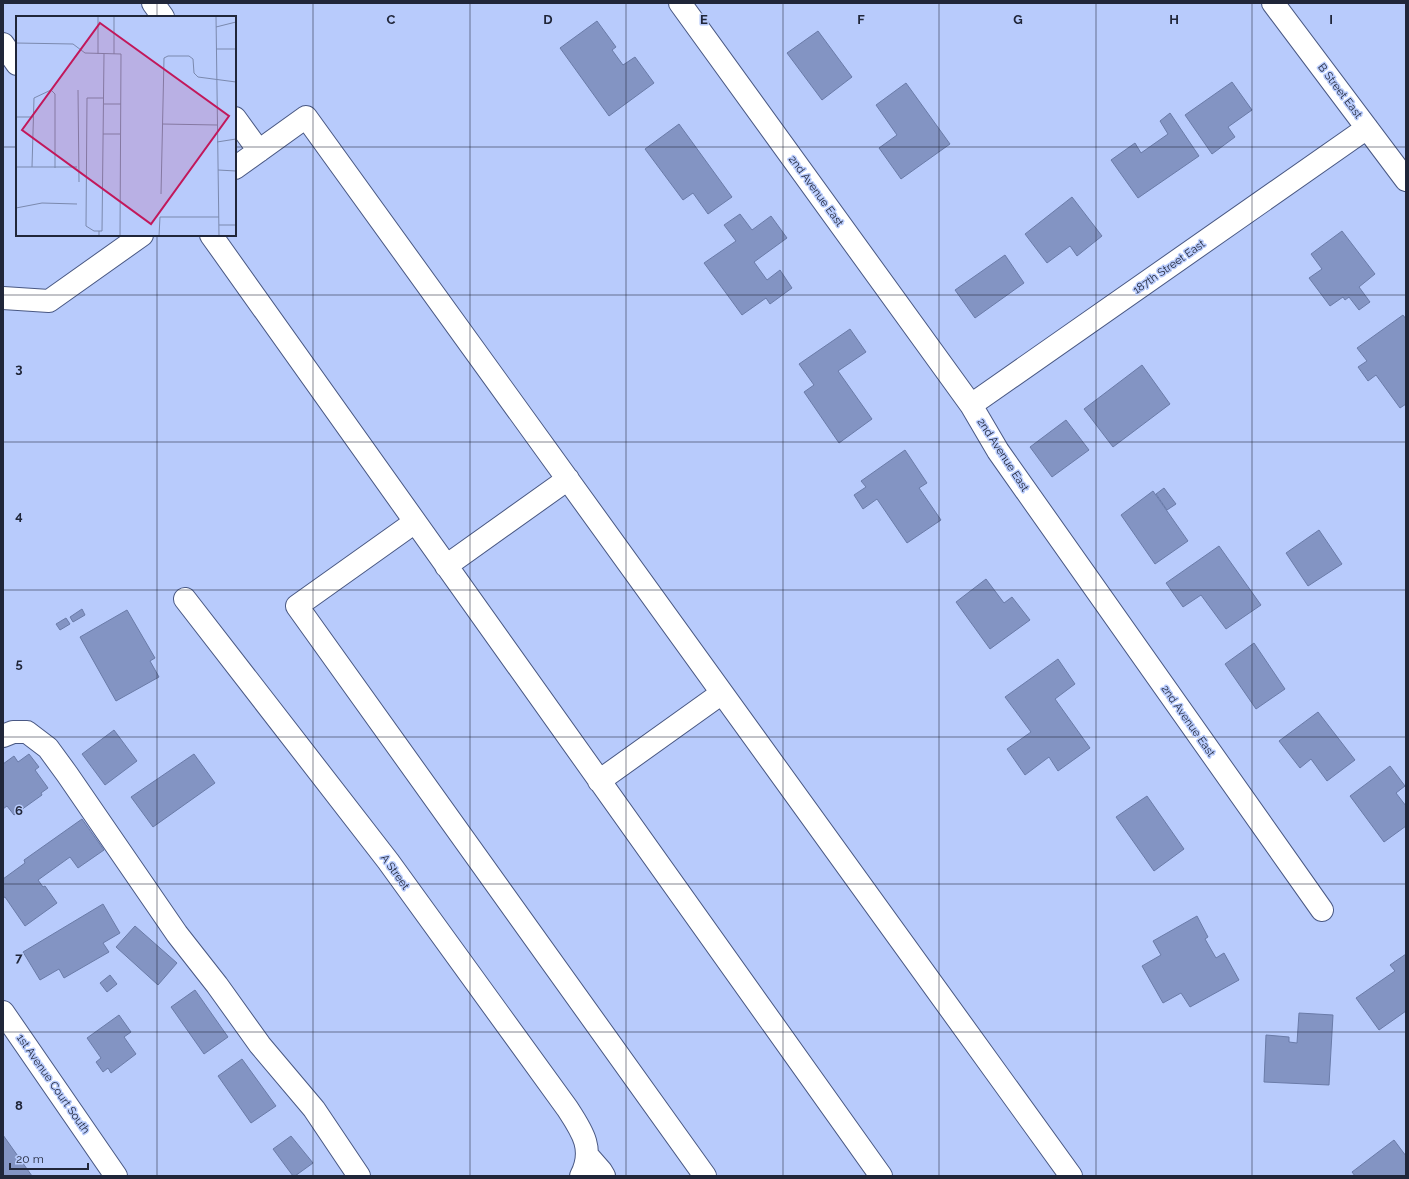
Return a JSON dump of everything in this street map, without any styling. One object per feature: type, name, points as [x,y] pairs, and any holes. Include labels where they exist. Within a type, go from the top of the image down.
[{"type":"street","points":[[153,3],[162,16]]},
{"type":"street","name":"2nd Avenue East","points":[[680,3],[971,405],[998,451],[1322,910]]},
{"type":"street","name":"B Street East","points":[[1273,3],[1406,180]]},
{"type":"street","points":[[3,44],[16,63]]},
{"type":"street","points":[[236,167],[306,117],[1071,1176]]},
{"type":"street","points":[[236,119],[259,151]]},
{"type":"street","name":"187th Street East","points":[[971,405],[1367,128]]},
{"type":"street","points":[[3,298],[49,301],[139,236]]},
{"type":"street","points":[[212,236],[881,1176]]},
{"type":"street","points":[[446,566],[568,479]]},
{"type":"street","points":[[415,522],[298,606],[705,1176]]},
{"type":"street","name":"A Street","points":[[185,598],[388,861],[567,1108],[578,1125],[586,1143],[587,1155]]},
{"type":"street","points":[[599,781],[722,693]]},
{"type":"street","points":[[3,736],[13,732],[27,732],[48,748],[68,774],[177,934],[217,985],[260,1046],[314,1109],[359,1176]]},
{"type":"street","name":"1st Avenue Court South","points":[[6,1023],[116,1176]]},
{"type":"street","points":[[580,1176],[585,1168],[587,1155]]},
{"type":"street","points":[[587,1155],[602,1171],[604,1176]]},
{"type":"building","points":[[597,21],[616,47],[612,50],[623,65],[635,57],[654,83],[609,116],[560,48]]},
{"type":"building","points":[[818,31],[852,77],[822,100],[787,53]]},
{"type":"building","points":[[1232,82],[1252,110],[1228,127],[1235,137],[1212,154],[1185,115]]},
{"type":"building","points":[[906,83],[950,144],[901,179],[879,148],[897,135],[876,105]]},
{"type":"building","points":[[1170,113],[1199,156],[1138,198],[1111,160],[1135,143],[1141,153],[1168,134],[1160,121]]},
{"type":"building","points":[[679,124],[732,197],[708,214],[693,193],[683,200],[645,149]]},
{"type":"building","points":[[1072,197],[1102,236],[1077,256],[1070,246],[1047,263],[1025,234]]},
{"type":"building","points":[[740,214],[752,230],[771,216],[787,238],[754,262],[767,280],[780,270],[792,288],[770,304],[766,298],[742,315],[704,263],[736,241],[724,225]]},
{"type":"building","points":[[1342,231],[1375,274],[1359,287],[1370,302],[1359,310],[1349,297],[1345,300],[1343,297],[1330,306],[1309,278],[1322,269],[1311,254]]},
{"type":"building","points":[[1005,255],[1024,283],[975,318],[955,290]]},
{"type":"building","points":[[1403,315],[1406,319],[1406,404],[1400,408],[1376,375],[1368,381],[1358,367],[1367,361],[1357,348]]},
{"type":"building","points":[[850,329],[866,352],[838,371],[872,419],[839,443],[804,392],[814,385],[799,364]]},
{"type":"building","points":[[1142,365],[1170,404],[1113,447],[1084,409]]},
{"type":"building","points":[[1066,420],[1089,450],[1052,477],[1030,447]]},
{"type":"building","points":[[905,450],[927,483],[919,488],[941,520],[907,543],[877,499],[863,509],[854,495],[866,487],[861,481]]},
{"type":"building","points":[[1164,488],[1176,504],[1167,510],[1156,494]]},
{"type":"building","points":[[1153,491],[1188,541],[1155,564],[1121,515]]},
{"type":"building","points":[[1319,530],[1342,564],[1308,586],[1286,553]]},
{"type":"building","points":[[1219,546],[1261,605],[1226,629],[1201,595],[1183,607],[1166,583]]},
{"type":"building","points":[[986,579],[1004,603],[1012,597],[1030,620],[990,649],[956,602]]},
{"type":"building","points":[[82,609],[85,615],[73,622],[70,617]]},
{"type":"building","points":[[127,610],[155,658],[150,661],[159,677],[116,701],[80,637]]},
{"type":"building","points":[[66,618],[70,624],[60,630],[56,624]]},
{"type":"building","points":[[1254,643],[1285,689],[1256,709],[1225,664]]},
{"type":"building","points":[[1058,659],[1075,684],[1055,699],[1090,748],[1058,771],[1049,757],[1025,775],[1007,749],[1031,732],[1005,697]]},
{"type":"building","points":[[1318,712],[1355,760],[1327,781],[1311,759],[1300,768],[1279,741]]},
{"type":"building","points":[[114,730],[137,761],[105,785],[82,754]]},
{"type":"building","points":[[29,754],[39,767],[35,770],[48,788],[41,793],[42,795],[14,815],[7,806],[3,809],[3,764],[14,756],[18,762]]},
{"type":"building","points":[[194,754],[215,783],[153,827],[131,797]]},
{"type":"building","points":[[1390,766],[1405,786],[1396,793],[1406,806],[1406,826],[1384,842],[1350,796]]},
{"type":"building","points":[[1147,796],[1184,849],[1154,871],[1116,817]]},
{"type":"building","points":[[82,819],[104,850],[78,868],[70,857],[38,880],[43,887],[45,886],[57,903],[25,926],[5,897],[3,898],[3,879],[25,863],[24,860]]},
{"type":"building","points":[[103,904],[120,933],[103,943],[109,952],[64,978],[59,969],[40,980],[23,952]]},
{"type":"building","points":[[1197,916],[1208,937],[1205,939],[1216,958],[1224,953],[1239,980],[1190,1007],[1181,993],[1163,1003],[1142,966],[1161,955],[1153,941]]},
{"type":"building","points":[[135,926],[177,963],[158,985],[116,947]]},
{"type":"building","points":[[1406,954],[1406,1011],[1379,1030],[1356,998],[1395,971],[1390,965]]},
{"type":"building","points":[[110,975],[117,984],[107,992],[100,983]]},
{"type":"building","points":[[195,990],[228,1037],[204,1054],[171,1007]]},
{"type":"building","points":[[1299,1013],[1333,1015],[1329,1085],[1264,1082],[1266,1035],[1289,1037],[1289,1042],[1297,1043]]},
{"type":"building","points":[[119,1015],[131,1032],[124,1037],[136,1054],[111,1073],[108,1068],[103,1072],[96,1062],[101,1058],[87,1038]]},
{"type":"building","points":[[242,1059],[276,1106],[251,1123],[218,1076]]},
{"type":"building","points":[[3,1135],[32,1176],[3,1176]]},
{"type":"building","points":[[291,1136],[313,1163],[295,1176],[293,1176],[273,1149]]},
{"type":"building","points":[[1394,1140],[1406,1156],[1406,1176],[1355,1176],[1352,1172]]}]
